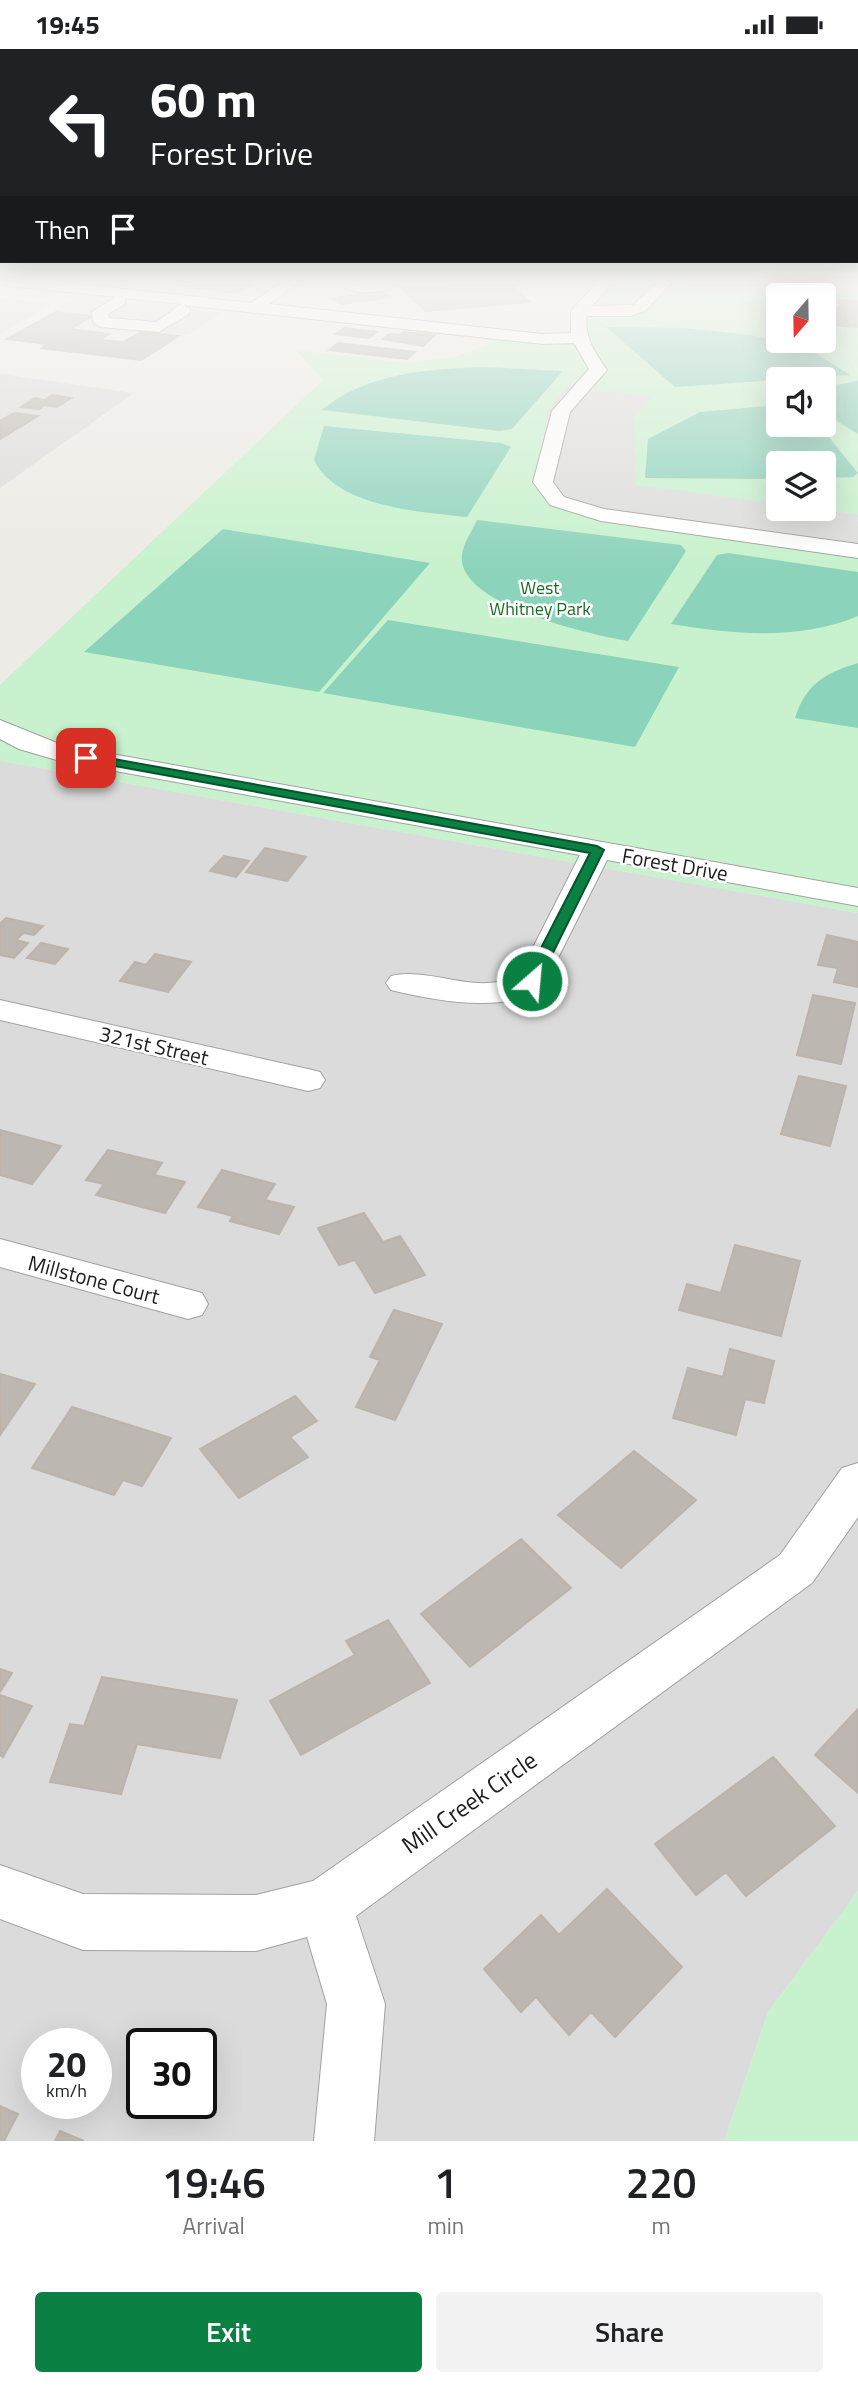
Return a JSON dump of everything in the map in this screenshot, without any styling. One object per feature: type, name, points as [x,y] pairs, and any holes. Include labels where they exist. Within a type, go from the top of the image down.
[{"type":"street","points":[[596,373],[561,411],[543,482],[557,501],[601,515],[858,551]]},
{"type":"street","name":"Forest Drive","points":[[1,727],[10,735],[34,746],[60,753],[858,897]]},
{"type":"street","points":[[402,983],[466,992],[501,992],[532,981],[597,850]]},
{"type":"street","name":"321st Street","points":[[0,1010],[308,1080]]},
{"type":"street","name":"Millstone Court","points":[[0,1253],[188,1304]]},
{"type":"street","name":"Mill Creek Circle","points":[[0,1892],[83,1922],[256,1923],[325,1905],[796,1569],[858,1482]]},
{"type":"street","points":[[325,1905],[356,2004],[344,2141]]},
{"type":"shaded area","points":[[0,374],[134,393],[0,488]]},
{"type":"shaded area","points":[[568,386],[651,397],[634,418],[636,485],[766,502],[766,521],[836,521],[836,512],[858,515],[858,556],[598,519],[559,506],[538,480],[547,411]]},
{"type":"shaded area","points":[[0,761],[858,913],[858,1891],[768,2012],[724,2141],[0,2141]]},
{"type":"green space","name":"West Whitney Park","points":[[316,373],[766,373],[766,437],[836,437],[836,373],[858,373],[858,913],[0,761],[0,685],[323,380]]},
{"type":"green space","points":[[415,373],[562,373],[512,429],[499,431],[322,410],[358,388]]},
{"type":"green space","points":[[658,373],[766,373],[766,381],[675,387]]},
{"type":"green space","points":[[836,373],[846,373],[850,375],[836,376]]},
{"type":"green space","points":[[858,381],[858,434],[836,420],[836,385]]},
{"type":"green space","points":[[766,406],[766,437],[829,437],[858,473],[853,477],[836,478],[836,451],[766,451],[766,479],[645,478],[648,439],[700,412]]},
{"type":"green space","points":[[324,426],[501,443],[511,447],[467,517],[448,515],[382,504],[341,488],[325,476],[314,460]]},
{"type":"green space","points":[[477,520],[681,545],[686,551],[628,641],[530,615],[480,589],[466,573],[462,555]]},
{"type":"green space","points":[[223,529],[430,563],[319,692],[84,652]]},
{"type":"green space","points":[[728,553],[858,572],[858,616],[836,624],[789,632],[741,632],[671,624],[717,555]]},
{"type":"green space","points":[[388,620],[679,667],[635,747],[323,693]]},
{"type":"green space","points":[[858,663],[858,728],[795,718],[805,696],[818,681]]},
{"type":"green space","points":[[858,1891],[858,2141],[724,2141],[768,2012]]},
{"type":"building","points":[[52,395],[71,398],[57,407],[21,407],[35,398],[45,400]]},
{"type":"building","points":[[14,413],[38,416],[0,439],[0,421]]},
{"type":"building","points":[[265,848],[306,857],[287,881],[246,872]]},
{"type":"building","points":[[224,856],[249,861],[236,877],[210,871]]},
{"type":"building","points":[[6,918],[43,926],[34,935],[23,933],[16,940],[28,943],[14,958],[0,955],[0,924]]},
{"type":"building","points":[[827,935],[858,942],[858,987],[834,982],[838,968],[818,965]]},
{"type":"building","points":[[41,943],[68,949],[55,964],[27,958]]},
{"type":"building","points":[[155,954],[191,962],[168,992],[120,981],[135,962],[146,965]]},
{"type":"building","points":[[813,995],[855,1003],[841,1064],[797,1055]]},
{"type":"building","points":[[799,1076],[846,1086],[830,1146],[781,1134]]},
{"type":"building","points":[[0,1130],[61,1146],[32,1184],[0,1175]]},
{"type":"building","points":[[108,1150],[162,1163],[154,1175],[185,1182],[165,1213],[96,1195],[104,1184],[86,1180]]},
{"type":"building","points":[[222,1170],[275,1184],[265,1200],[294,1207],[279,1234],[230,1221],[233,1216],[198,1207]]},
{"type":"building","points":[[364,1213],[383,1242],[400,1236],[425,1275],[375,1293],[355,1260],[339,1265],[318,1228]]},
{"type":"building","points":[[735,1245],[800,1261],[781,1336],[679,1310],[687,1284],[721,1293]]},
{"type":"building","points":[[394,1310],[442,1324],[395,1420],[356,1407],[380,1360],[370,1357]]},
{"type":"building","points":[[730,1349],[774,1361],[764,1403],[745,1399],[736,1435],[673,1418],[688,1368],[723,1377]]},
{"type":"building","points":[[0,1374],[35,1384],[0,1435]]},
{"type":"building","points":[[295,1396],[317,1421],[290,1437],[308,1457],[239,1498],[200,1449]]},
{"type":"building","points":[[72,1407],[171,1438],[142,1486],[123,1480],[114,1495],[32,1468]]},
{"type":"building","points":[[634,1451],[696,1500],[621,1568],[558,1515]]},
{"type":"building","points":[[521,1539],[571,1588],[470,1667],[421,1614]]},
{"type":"building","points":[[388,1620],[430,1683],[301,1755],[270,1701],[355,1655],[346,1641]]},
{"type":"building","points":[[0,1669],[12,1673],[0,1692]]},
{"type":"building","points":[[102,1677],[237,1700],[220,1758],[137,1744],[121,1794],[50,1782],[70,1724],[84,1726]]},
{"type":"building","points":[[0,1695],[32,1706],[3,1757],[0,1755]]},
{"type":"building","points":[[858,1709],[858,1793],[815,1755]]},
{"type":"building","points":[[773,1757],[835,1826],[746,1896],[726,1872],[696,1895],[655,1844]]},
{"type":"building","points":[[607,1889],[682,1967],[615,2037],[591,2012],[569,2035],[536,1997],[521,2012],[484,1969],[541,1915],[559,1935]]},
{"type":"building","points":[[0,2106],[18,2114],[4,2141],[0,2141]]},
{"type":"building","points":[[60,2131],[84,2141],[55,2141]]},
{"type":"route","points":[[86,758],[597,850],[532,981]]}]
